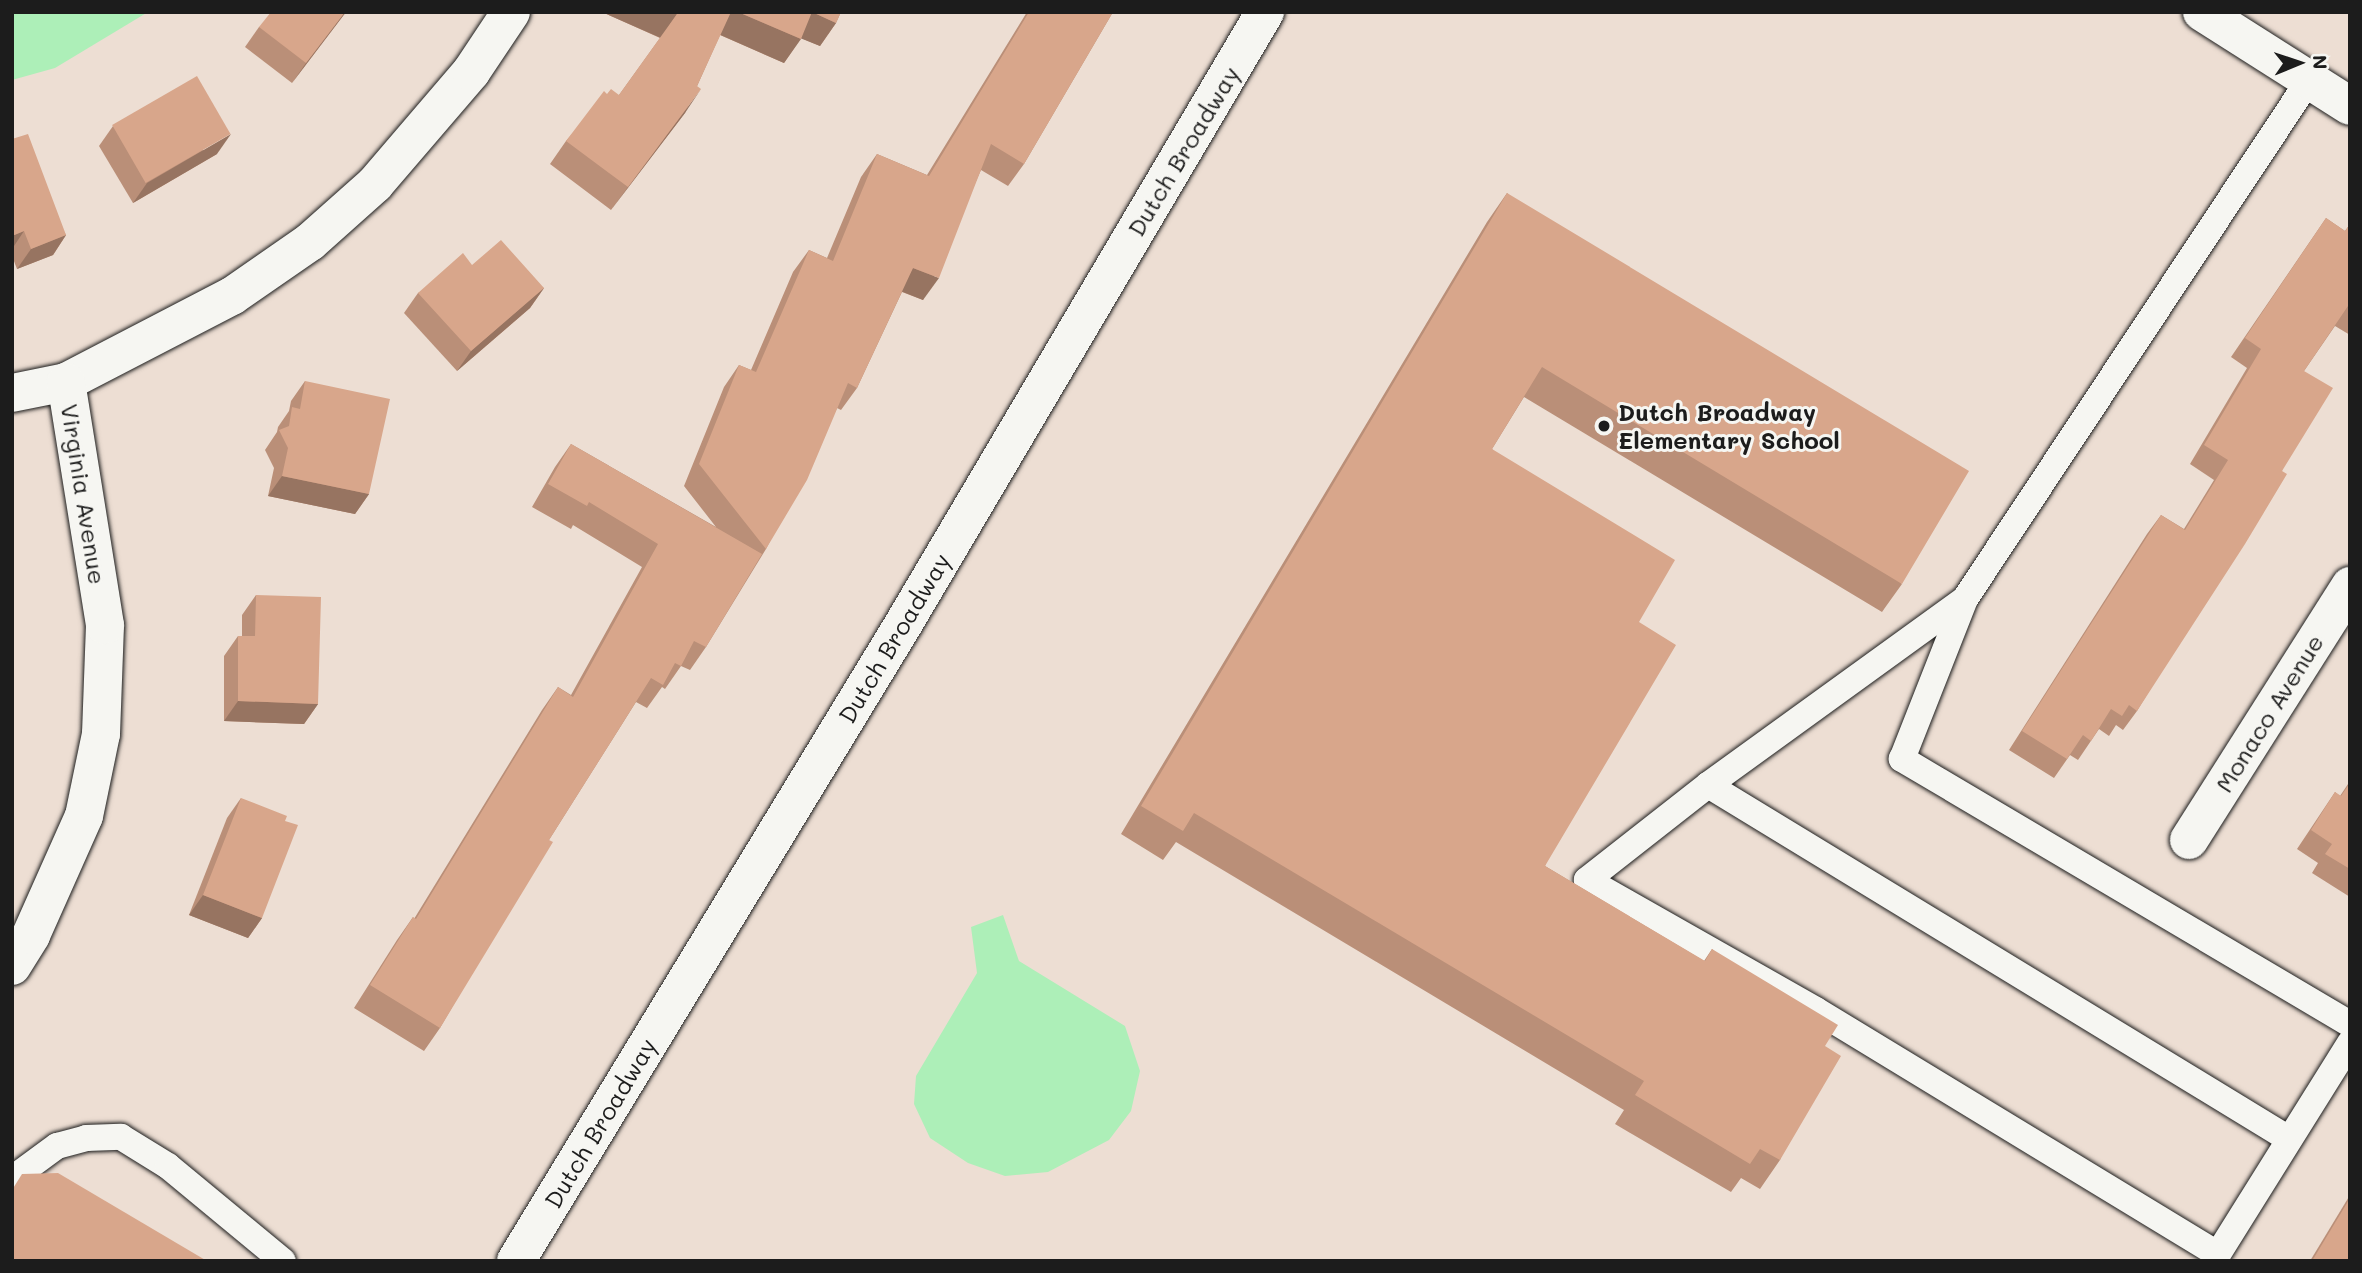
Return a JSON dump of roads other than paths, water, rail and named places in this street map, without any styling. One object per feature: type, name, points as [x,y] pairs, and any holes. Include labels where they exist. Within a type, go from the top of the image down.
[{"type":"street","name":"Virginia Avenue","points":[[12,966],[84,816],[101,734],[105,625],[66,382],[232,296],[310,242],[375,184],[471,72],[511,12]]},
{"type":"street","name":"Dutch Broadway","points":[[516,1261],[904,623],[1265,12]]},
{"type":"street","points":[[2202,12],[2350,106]]},
{"type":"street","points":[[12,393],[66,382]]},
{"type":"street","name":"Monaco Avenue","points":[[2189,840],[2350,586]]},
{"type":"lane","points":[[2309,80],[1965,598],[1902,759],[2350,1024]]},
{"type":"lane","points":[[1965,598],[1708,785],[1587,880],[1816,1010],[2218,1254],[2350,1044]]},
{"type":"lane","points":[[1708,785],[2289,1139]]},
{"type":"lane","points":[[12,1179],[57,1146],[86,1138],[121,1137],[168,1166],[282,1261]]},
{"type":"place","name":"Dutch Broadway Elementary School","points":[[1604,426]]}]
